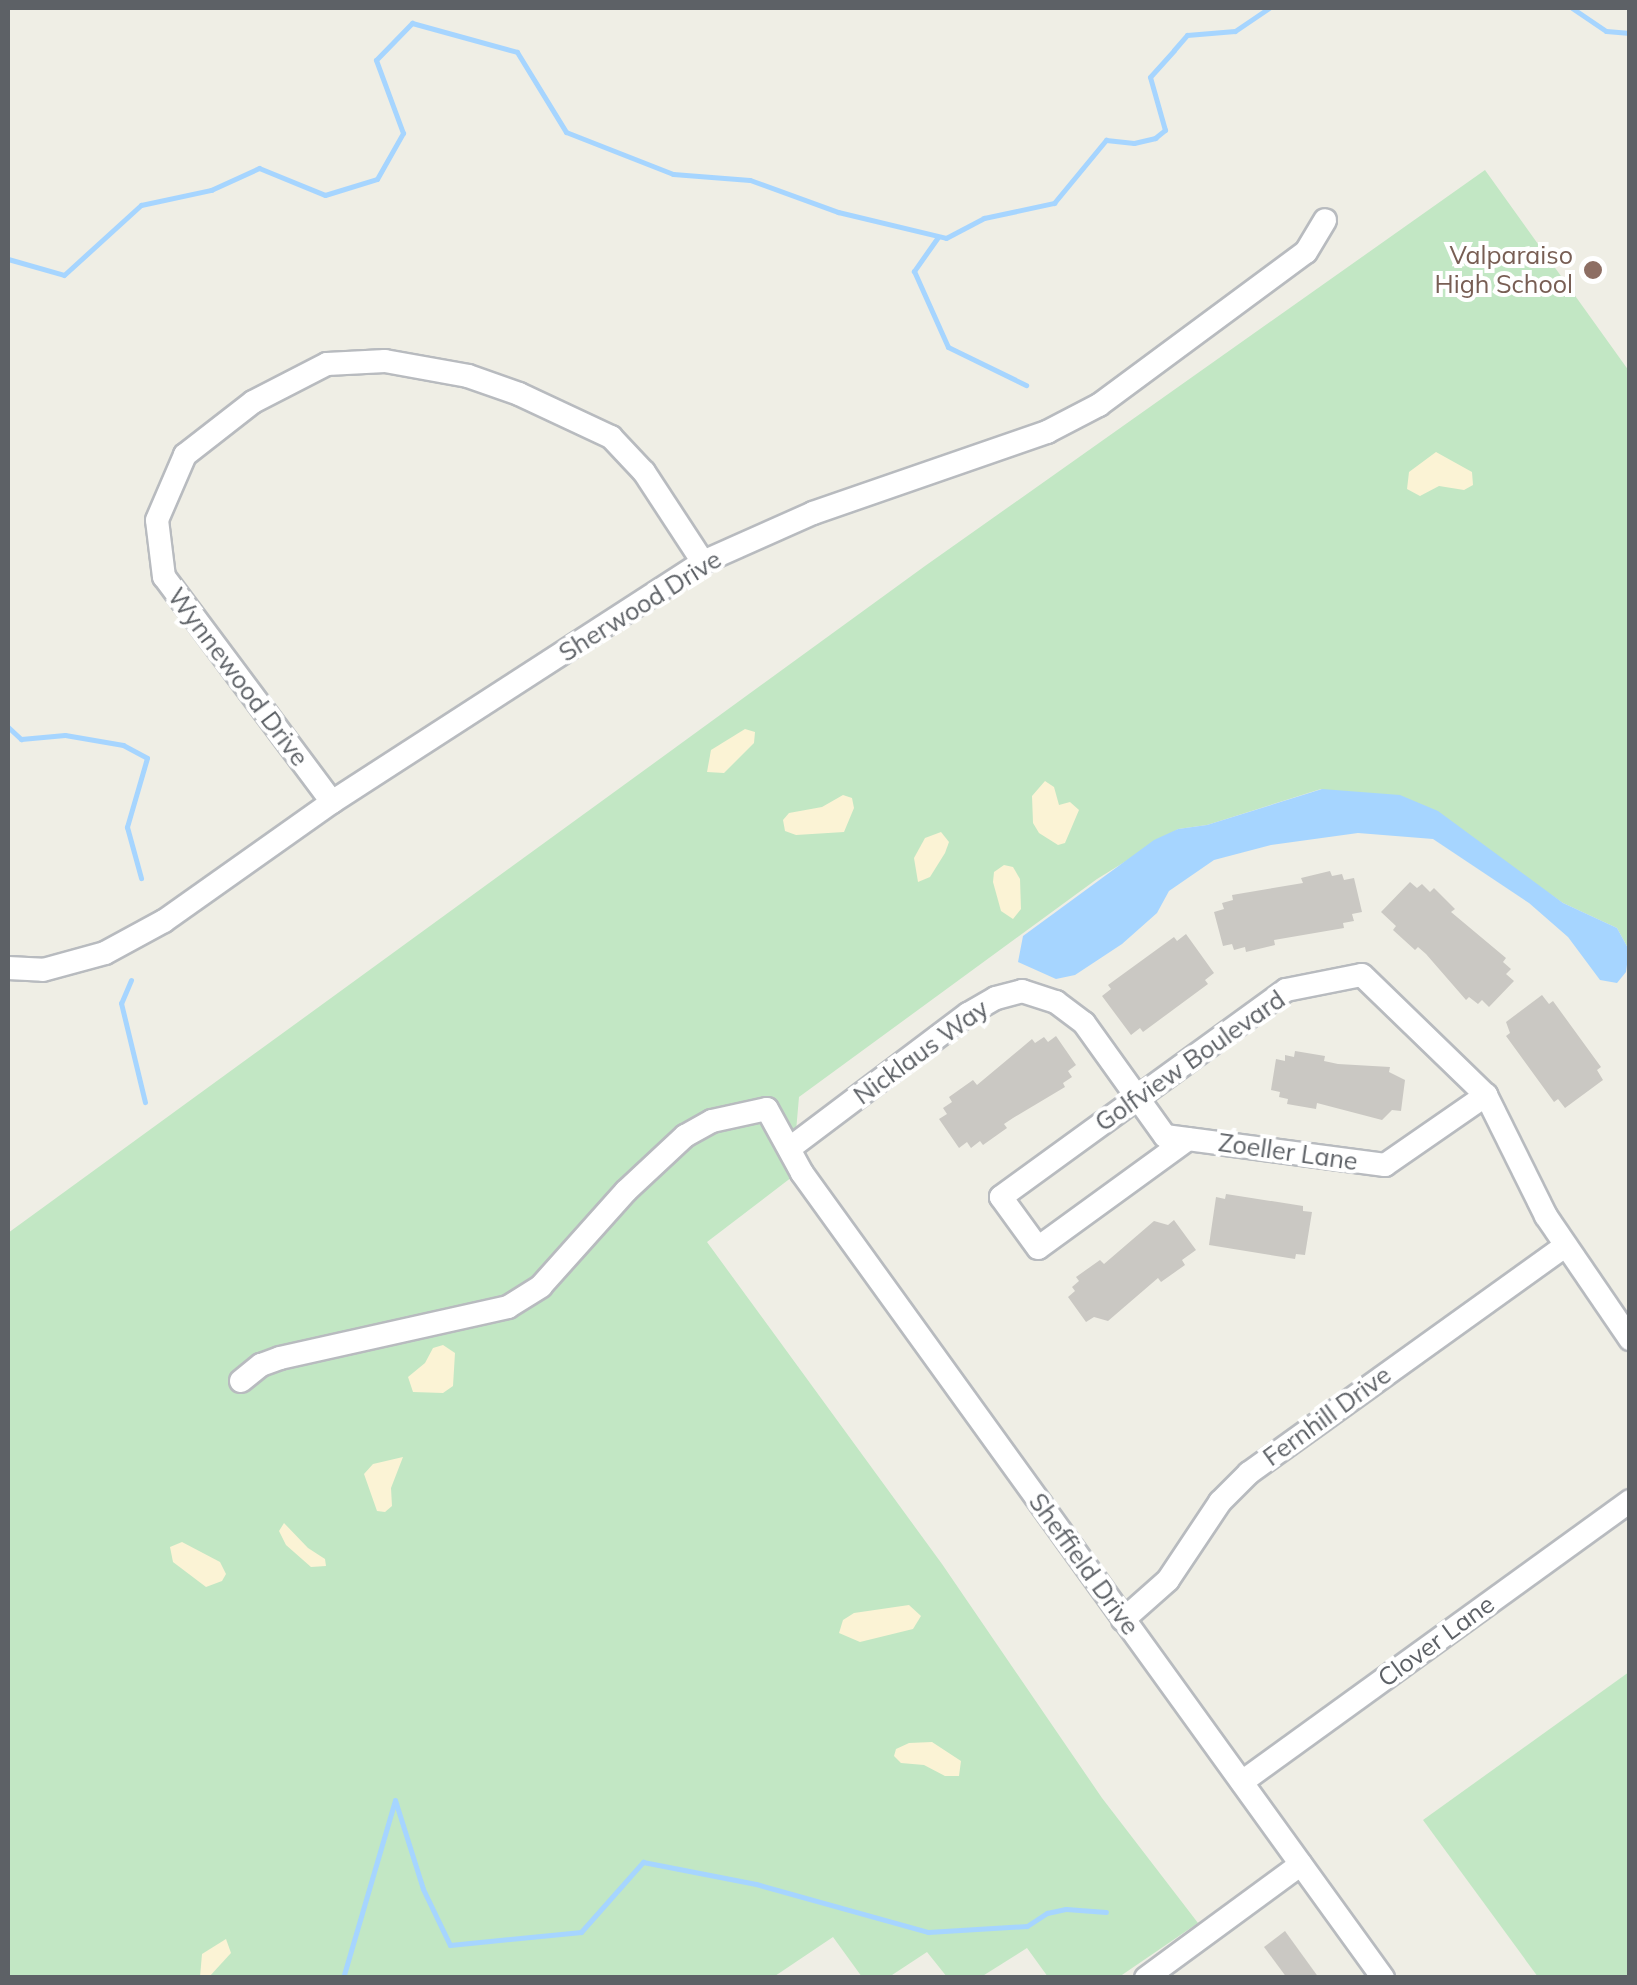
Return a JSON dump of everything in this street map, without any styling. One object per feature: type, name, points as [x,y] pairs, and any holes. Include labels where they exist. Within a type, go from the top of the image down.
[{"type":"street","name":"Sherwood Drive","points":[[8,968],[43,970],[105,953],[164,921],[332,802],[703,562],[813,513],[1046,432],[1099,405],[1306,252],[1325,220]]},
{"type":"street","name":"Wynnewood Drive","points":[[332,802],[164,578],[157,520],[185,455],[252,402],[328,364],[385,361],[468,376],[520,394],[611,438],[644,472],[703,562]]},
{"type":"street","name":"Golfview Boulevard","points":[[1001,1197],[1286,990],[1362,975],[1486,1095],[1565,1246],[1630,1339]]},
{"type":"street","name":"Nicklaus Way","points":[[790,1148],[968,1014],[996,998],[1022,991],[1056,1002],[1084,1023],[1137,1098]]},
{"type":"street","name":"Zoeller Lane","points":[[1137,1098],[1165,1136],[1385,1165],[1486,1095]]},
{"type":"street","name":"Sheffield Drive","points":[[241,1381],[261,1365],[280,1358],[470,1319],[518,1302],[541,1286],[649,1168],[712,1121],[767,1109],[802,1173],[1384,1978]]},
{"type":"street","name":"Zoeller Lane","points":[[1001,1197],[1038,1248],[1188,1139]]},
{"type":"street","name":"Fernhill Drive","points":[[1124,1620],[1168,1580],[1220,1502],[1249,1473],[1565,1246]]},
{"type":"street","name":"Clover Lane","points":[[1242,1782],[1630,1500]]},
{"type":"street","points":[[1146,1978],[1301,1864]]},
{"type":"green space","points":[[1485,170],[1629,371],[1629,950],[1617,928],[1563,903],[1504,862],[1321,789],[1207,825],[1178,829],[1097,879],[799,1097],[792,1177],[707,1242],[942,1564],[1102,1798],[1198,1923],[1119,1977],[1048,1977],[1027,1948],[981,1977],[947,1977],[927,1952],[889,1977],[862,1977],[833,1937],[772,1978],[8,1977],[8,1233],[925,566]]},
{"type":"green space","points":[[1629,1672],[1629,1977],[1538,1977],[1423,1820]]},
{"type":"sand","points":[[1436,452],[1472,472],[1473,485],[1464,490],[1439,486],[1420,496],[1407,489],[1409,472]]},
{"type":"sand","points":[[745,729],[755,732],[754,743],[724,773],[707,772],[711,750]]},
{"type":"sand","points":[[1045,781],[1054,787],[1059,805],[1070,802],[1079,810],[1065,843],[1058,845],[1039,833],[1033,823],[1032,796]]},
{"type":"sand","points":[[843,795],[852,798],[854,808],[844,832],[796,835],[785,831],[783,820],[789,813],[822,807]]},
{"type":"sand","points":[[941,832],[949,842],[945,853],[930,877],[918,882],[914,858],[925,838]]},
{"type":"sand","points":[[1004,865],[1013,867],[1020,879],[1021,909],[1013,919],[1001,911],[993,882],[994,872]]},
{"type":"sand","points":[[443,1345],[455,1353],[453,1386],[443,1393],[413,1392],[408,1377],[425,1363],[433,1348]]},
{"type":"sand","points":[[403,1457],[391,1488],[392,1506],[385,1512],[377,1511],[364,1474],[373,1464]]},
{"type":"sand","points":[[284,1523],[325,1559],[326,1566],[311,1567],[286,1545],[279,1531]]},
{"type":"sand","points":[[182,1542],[220,1562],[226,1574],[222,1581],[206,1587],[173,1562],[170,1547]]},
{"type":"sand","points":[[909,1605],[921,1616],[913,1629],[860,1642],[839,1633],[843,1620],[854,1613]]},
{"type":"sand","points":[[932,1742],[961,1761],[959,1776],[945,1776],[924,1765],[901,1763],[894,1756],[896,1749],[909,1743]]},
{"type":"sand","points":[[226,1939],[231,1953],[209,1977],[200,1977],[202,1954]]},
{"type":"water","points":[[1322,789],[1400,795],[1438,811],[1563,903],[1617,928],[1629,950],[1626,972],[1617,983],[1600,980],[1568,937],[1529,903],[1433,839],[1358,833],[1271,845],[1214,860],[1169,891],[1157,913],[1122,944],[1075,975],[1056,979],[1018,962],[1023,936],[1154,840],[1178,829],[1207,825]]},
{"type":"building","points":[[1330,871],[1332,876],[1342,874],[1344,880],[1354,878],[1362,912],[1352,914],[1354,921],[1343,923],[1344,928],[1274,940],[1275,945],[1246,952],[1245,947],[1234,950],[1232,944],[1223,946],[1214,912],[1224,909],[1222,903],[1233,900],[1232,895],[1303,883],[1301,878]]},
{"type":"building","points":[[1410,882],[1417,888],[1422,884],[1430,892],[1434,888],[1455,909],[1451,912],[1506,958],[1503,962],[1511,969],[1506,974],[1514,981],[1489,1007],[1482,1000],[1478,1004],[1469,997],[1466,1000],[1426,954],[1418,947],[1415,950],[1393,930],[1396,926],[1381,912]]},
{"type":"building","points":[[1186,934],[1214,973],[1205,980],[1208,984],[1143,1032],[1140,1028],[1131,1035],[1102,996],[1111,989],[1108,985],[1174,937],[1177,941]]},
{"type":"building","points":[[1542,995],[1549,1004],[1553,1001],[1601,1067],[1597,1070],[1603,1080],[1565,1108],[1558,1099],[1554,1102],[1506,1036],[1510,1033],[1506,1022]]},
{"type":"building","points":[[1056,1036],[1076,1065],[1068,1071],[1072,1077],[1063,1083],[1065,1087],[1004,1124],[1007,1128],[983,1145],[980,1141],[971,1148],[967,1142],[959,1148],[939,1119],[947,1114],[943,1108],[952,1102],[949,1097],[973,1080],[977,1085],[1032,1039],[1035,1043],[1044,1037],[1048,1042]]},
{"type":"building","points":[[1295,1051],[1325,1056],[1324,1061],[1338,1064],[1390,1067],[1389,1072],[1405,1080],[1401,1111],[1392,1110],[1382,1120],[1317,1103],[1316,1109],[1287,1104],[1288,1099],[1279,1097],[1280,1092],[1271,1090],[1276,1059],[1285,1061],[1285,1055],[1294,1057]]},
{"type":"building","points":[[1226,1194],[1303,1206],[1303,1211],[1312,1212],[1305,1255],[1296,1254],[1295,1259],[1209,1245],[1216,1197],[1225,1199]]},
{"type":"building","points":[[1174,1220],[1196,1250],[1182,1260],[1185,1265],[1161,1282],[1158,1278],[1108,1321],[1094,1317],[1086,1322],[1068,1297],[1079,1281],[1076,1277],[1100,1260],[1104,1264],[1154,1221],[1168,1225]]},
{"type":"building","points":[[1285,1931],[1319,1978],[1287,1978],[1264,1947]]},
{"type":"waterway","points":[[8,259],[64,275],[141,205],[211,190],[259,168],[325,195],[377,179],[403,133],[376,60],[412,23],[517,52],[566,132],[673,174],[750,180],[838,212],[946,238],[984,218],[1054,203],[1106,140],[1134,143],[1155,138],[1165,130],[1150,77],[1187,35],[1235,31],[1269,8]]},
{"type":"waterway","points":[[1572,8],[1606,31],[1630,33]]},
{"type":"waterway","points":[[938,237],[914,271],[948,347],[1026,385]]},
{"type":"waterway","points":[[8,727],[21,739],[65,735],[123,745],[147,758],[127,827],[141,878]]},
{"type":"waterway","points":[[131,980],[121,1003],[145,1102]]},
{"type":"waterway","points":[[343,1978],[395,1800],[423,1889],[450,1945],[581,1932],[643,1862],[756,1884],[928,1932],[1027,1926],[1047,1913],[1066,1909],[1106,1912]]},
{"type":"place","name":"Valparaiso High School","points":[[1593,270]]}]
